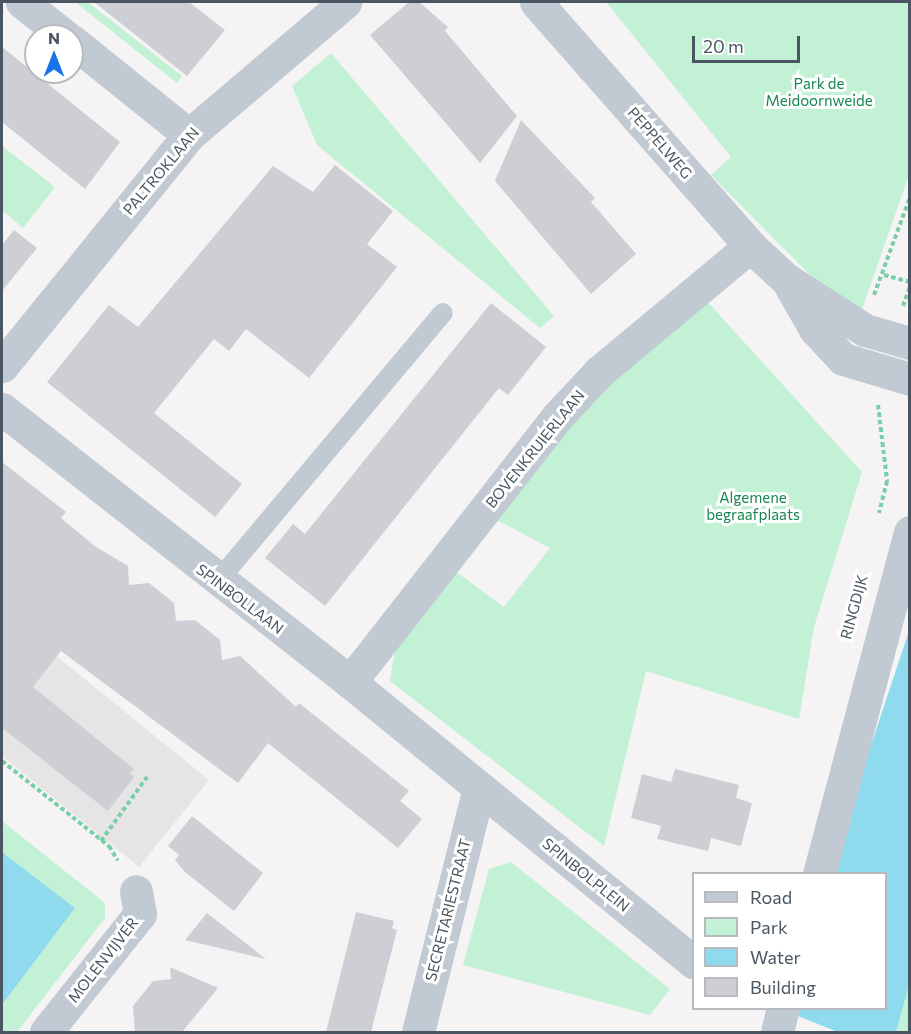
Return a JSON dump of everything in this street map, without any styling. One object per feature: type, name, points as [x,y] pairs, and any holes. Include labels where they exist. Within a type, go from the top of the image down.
[{"type":"street","points":[[22,2],[50,24]]},
{"type":"street","name":"PALTROKLAAN","points":[[2,366],[189,135],[345,2]]},
{"type":"street","name":"PEPPELWEG","points":[[536,2],[750,246],[787,280],[838,316],[900,341]]},
{"type":"street","points":[[84,51],[189,135]]},
{"type":"street","name":"BOVENKRUIERLAAN","points":[[350,682],[558,416],[599,372],[750,246]]},
{"type":"street","name":"PEPPELWEG","points":[[787,280],[827,346],[843,359],[896,376]]},
{"type":"street","name":"SPINBOLLAAN","points":[[2,409],[217,582],[350,682],[479,788]]},
{"type":"street","points":[[819,872],[909,532]]},
{"type":"street","name":"SPINBOLPLEIN","points":[[479,788],[692,962]]},
{"type":"street","name":"SECRETARIESTRAAT","points":[[418,1032],[479,788]]},
{"type":"street","name":"MOLENVIJVER","points":[[46,1032],[140,914],[136,891]]},
{"type":"street","points":[[777,1032],[782,1010]]},
{"type":"lane","points":[[217,582],[443,313]]},
{"type":"path","points":[[900,341],[868,306],[884,274],[909,197]]},
{"type":"path","points":[[884,274],[909,282]]},
{"type":"path","points":[[878,515],[887,481],[877,395],[896,376]]},
{"type":"path","points":[[2,760],[109,846],[136,891]]},
{"type":"path","points":[[101,841],[147,777]]},
{"type":"shaded area","points":[[2,612],[209,780],[139,867],[2,756]]},
{"type":"green space","points":[[75,2],[88,2],[182,76],[177,83]]},
{"type":"green space","name":"Park de Meidoornweide","points":[[606,2],[909,2],[909,175],[861,312],[823,288],[711,175],[731,157]]},
{"type":"green space","points":[[331,53],[554,316],[540,328],[317,145],[292,86]]},
{"type":"green space","points":[[2,146],[55,187],[23,228],[2,210]]},
{"type":"green space","name":"Algemene begraafplaats","points":[[704,298],[862,472],[814,627],[799,719],[646,671],[604,846],[390,681],[395,649],[455,571],[504,607],[550,548],[495,519],[583,407]]},
{"type":"green space","points":[[2,821],[105,903],[105,918],[17,1032],[2,1032],[2,1005],[75,908],[2,852]]},
{"type":"green space","points":[[511,862],[670,989],[650,1015],[463,965],[489,869]]},
{"type":"green space","points":[[909,981],[909,1032],[896,1032]]},
{"type":"water","points":[[909,631],[910,981],[896,1032],[838,1032],[798,1016],[800,1010],[887,1010],[887,872],[836,872],[866,760]]},
{"type":"water","points":[[2,852],[75,908],[2,1005]]},
{"type":"building","points":[[94,2],[189,2],[225,30],[187,76]]},
{"type":"building","points":[[409,2],[419,2],[448,27],[445,31],[517,116],[480,163],[370,35]]},
{"type":"building","points":[[2,47],[24,65],[24,84],[48,84],[120,142],[85,189],[2,122]]},
{"type":"building","points":[[521,120],[595,198],[591,202],[636,254],[591,294],[495,181]]},
{"type":"building","points":[[335,165],[393,211],[367,244],[397,267],[309,378],[246,329],[229,351],[214,339],[154,413],[242,484],[215,517],[47,382],[109,305],[138,327],[273,166],[313,192]]},
{"type":"building","points":[[14,230],[37,248],[2,291],[2,245]]},
{"type":"building","points":[[491,303],[546,347],[508,395],[499,388],[325,606],[265,558],[293,524],[305,534]]},
{"type":"building","points":[[2,462],[66,512],[61,518],[96,547],[128,566],[129,585],[149,583],[174,603],[176,621],[195,620],[220,640],[222,660],[240,656],[296,707],[299,703],[409,791],[400,801],[422,819],[398,848],[268,743],[238,783],[61,651],[33,687],[134,769],[130,774],[134,777],[108,811],[2,728]]},
{"type":"building","points":[[675,769],[739,785],[736,798],[752,803],[741,846],[711,838],[708,851],[657,839],[661,826],[631,818],[642,774],[671,782]]},
{"type":"building","points":[[192,816],[263,873],[234,911],[185,872],[175,860],[179,855],[168,846]]},
{"type":"building","points":[[356,912],[394,921],[392,928],[397,930],[371,1032],[326,1032]]},
{"type":"building","points":[[207,913],[266,959],[185,940]]},
{"type":"building","points":[[170,967],[218,988],[182,1032],[135,1032],[133,1006],[153,981],[171,979]]}]
